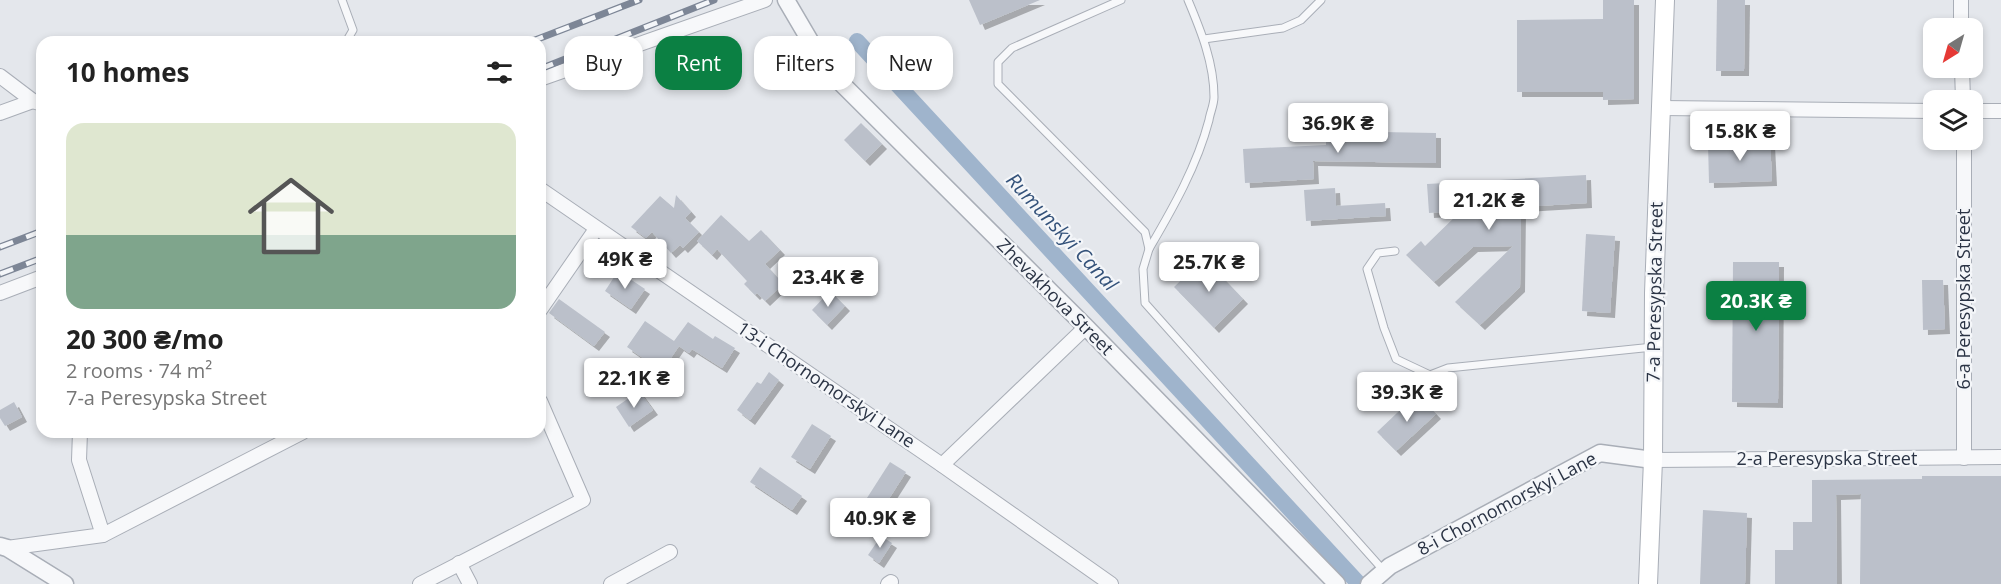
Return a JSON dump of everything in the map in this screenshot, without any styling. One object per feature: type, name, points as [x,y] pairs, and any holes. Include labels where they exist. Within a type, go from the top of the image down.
[{"type":"main road","name":"7-a Peresypska Street","points":[[1648,584],[1653,460],[1653,348],[1665,0]]},
{"type":"street","points":[[546,77],[765,0]]},
{"type":"street","name":"Zhevakhova Street","points":[[786,0],[832,74],[1086,327],[1337,584]]},
{"type":"street","points":[[1961,0],[1961,18]]},
{"type":"street","points":[[0,76],[36,102]]},
{"type":"street","points":[[0,112],[36,103]]},
{"type":"street","points":[[1661,108],[1923,111]]},
{"type":"street","points":[[1983,111],[2001,111]]},
{"type":"street","name":"6-a Peresypska Street","points":[[1964,150],[1964,458]]},
{"type":"street","name":"13-i Chornomorskyi Lane","points":[[546,193],[1111,584]]},
{"type":"street","points":[[546,301],[596,229]]},
{"type":"street","points":[[0,293],[36,279]]},
{"type":"street","points":[[942,465],[1086,327]]},
{"type":"street","points":[[420,584],[584,500],[546,414]]},
{"type":"street","points":[[80,438],[79,460],[103,535]]},
{"type":"street","points":[[4,547],[103,535],[291,438]]},
{"type":"street","name":"8-i Chornomorskyi Lane","points":[[1370,584],[1390,566],[1600,453],[1653,460]]},
{"type":"street","name":"2-a Peresypska Street","points":[[1653,460],[2001,457]]},
{"type":"street","points":[[4,547],[64,584]]},
{"type":"street","points":[[611,584],[670,552]]},
{"type":"street","points":[[459,563],[470,584]]},
{"type":"lane","points":[[342,0],[353,30],[350,36]]},
{"type":"lane","points":[[1120,0],[1012,48],[998,62],[998,84],[1145,232],[1149,249]]},
{"type":"lane","points":[[1188,0],[1204,39],[1214,99],[1204,138],[1178,200],[1149,249],[1143,269],[1146,303],[1384,571]]},
{"type":"lane","points":[[1204,39],[1283,28],[1301,21],[1321,0]]},
{"type":"lane","points":[[1395,251],[1378,254],[1367,269],[1384,328],[1396,359],[1430,375],[1448,368],[1653,348]]},
{"type":"building","points":[[969,0],[1040,0],[980,25]]},
{"type":"building","points":[[1603,0],[1634,0],[1634,99],[1603,100],[1603,92],[1517,92],[1517,20],[1603,19]]},
{"type":"building","points":[[1717,0],[1745,0],[1744,71],[1716,71]]},
{"type":"building","points":[[861,123],[882,144],[865,161],[844,140]]},
{"type":"building","points":[[1326,131],[1436,133],[1436,163],[1313,161],[1314,179],[1245,183],[1243,149],[1326,145]]},
{"type":"building","points":[[1770,141],[1772,181],[1709,183],[1708,143]]},
{"type":"building","points":[[1586,175],[1587,203],[1521,207],[1520,287],[1480,325],[1455,302],[1513,246],[1473,247],[1434,282],[1406,255],[1421,241],[1425,246],[1461,211],[1429,213],[1427,184]]},
{"type":"building","points":[[1335,188],[1336,206],[1385,203],[1386,216],[1306,221],[1304,190]]},
{"type":"building","points":[[676,195],[691,212],[685,218],[699,232],[683,248],[680,245],[671,253],[652,232],[646,238],[631,227],[660,196],[674,208]]},
{"type":"building","points":[[721,215],[749,241],[761,230],[780,250],[765,264],[783,284],[765,301],[744,284],[747,281],[717,249],[712,255],[697,241]]},
{"type":"building","points":[[1586,234],[1615,236],[1610,313],[1582,311]]},
{"type":"building","points":[[1204,258],[1243,299],[1214,328],[1174,287]]},
{"type":"building","points":[[1733,262],[1779,262],[1778,403],[1732,402]]},
{"type":"building","points":[[618,271],[645,289],[631,309],[605,291]]},
{"type":"building","points":[[1922,280],[1943,280],[1945,329],[1923,330]]},
{"type":"building","points":[[830,291],[845,306],[827,325],[812,310]]},
{"type":"building","points":[[559,299],[605,332],[594,346],[549,313]]},
{"type":"building","points":[[645,321],[674,341],[688,322],[713,339],[715,336],[735,348],[722,368],[692,349],[689,353],[679,346],[662,371],[627,347]]},
{"type":"building","points":[[769,372],[779,380],[750,420],[737,410],[757,382],[761,384]]},
{"type":"building","points":[[639,391],[653,410],[629,427],[616,407]]},
{"type":"building","points":[[1417,394],[1436,414],[1396,451],[1377,432]]},
{"type":"building","points":[[14,402],[22,417],[5,426],[0,418],[0,410]]},
{"type":"building","points":[[812,424],[831,436],[810,469],[791,457]]},
{"type":"building","points":[[890,462],[906,472],[883,508],[867,498]]},
{"type":"building","points":[[760,467],[802,496],[792,510],[750,482]]},
{"type":"building","points":[[1922,476],[2001,476],[2001,584],[1860,584],[1861,494],[1836,495],[1837,584],[1775,584],[1775,550],[1793,550],[1793,522],[1812,522],[1812,480],[1922,479]]},
{"type":"building","points":[[1703,510],[1747,513],[1745,584],[1700,584]]},
{"type":"building","points":[[881,536],[892,543],[879,563],[868,555]]},
{"type":"waterway","name":"Rumunskyi Canal","points":[[857,41],[1359,584]]},
{"type":"railway","points":[[546,36],[639,0]]},
{"type":"railway","points":[[546,67],[714,0]]},
{"type":"railway","points":[[0,247],[36,233]]},
{"type":"railway","points":[[0,274],[36,260]]}]
